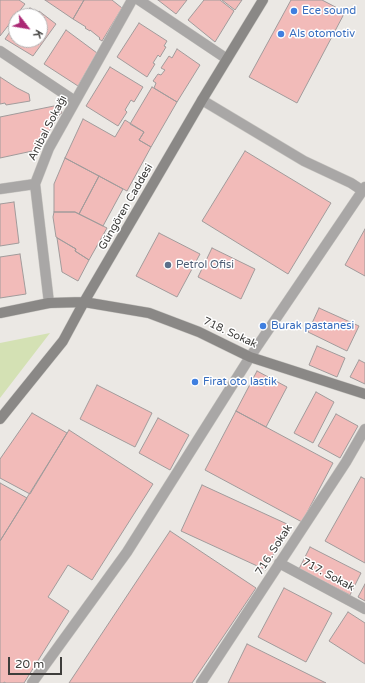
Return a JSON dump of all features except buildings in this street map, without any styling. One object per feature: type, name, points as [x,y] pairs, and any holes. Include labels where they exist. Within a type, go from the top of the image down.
[{"type":"street","name":"Anibal Sokağı","points":[[48,303],[35,184],[49,148],[132,0]]},
{"type":"street","points":[[139,0],[227,59]]},
{"type":"street","name":"Güngören Caddesi","points":[[0,419],[63,341],[84,302],[202,100],[263,0]]},
{"type":"street","points":[[0,51],[76,101]]},
{"type":"street","points":[[32,683],[127,552],[250,357],[364,189],[304,161],[202,100]]},
{"type":"street","points":[[0,190],[35,184]]},
{"type":"street","name":"718. Sokak","points":[[0,312],[48,303],[84,302],[149,313],[199,332],[250,357],[365,394]]},
{"type":"street","name":"716. Sokak","points":[[201,683],[346,462],[365,429]]},
{"type":"street","name":"717. Sokak","points":[[279,563],[365,609]]},
{"type":"green space","points":[[50,333],[0,398],[0,343]]},
{"type":"place","name":"Ece sound","points":[[294,11]]},
{"type":"place","name":"Als otomotiv","points":[[281,34]]},
{"type":"place","name":"Petrol Ofisi","points":[[168,265]]},
{"type":"place","name":"Burak pastanesi","points":[[263,326]]},
{"type":"place","name":"Firat oto lastik","points":[[195,382]]}]
